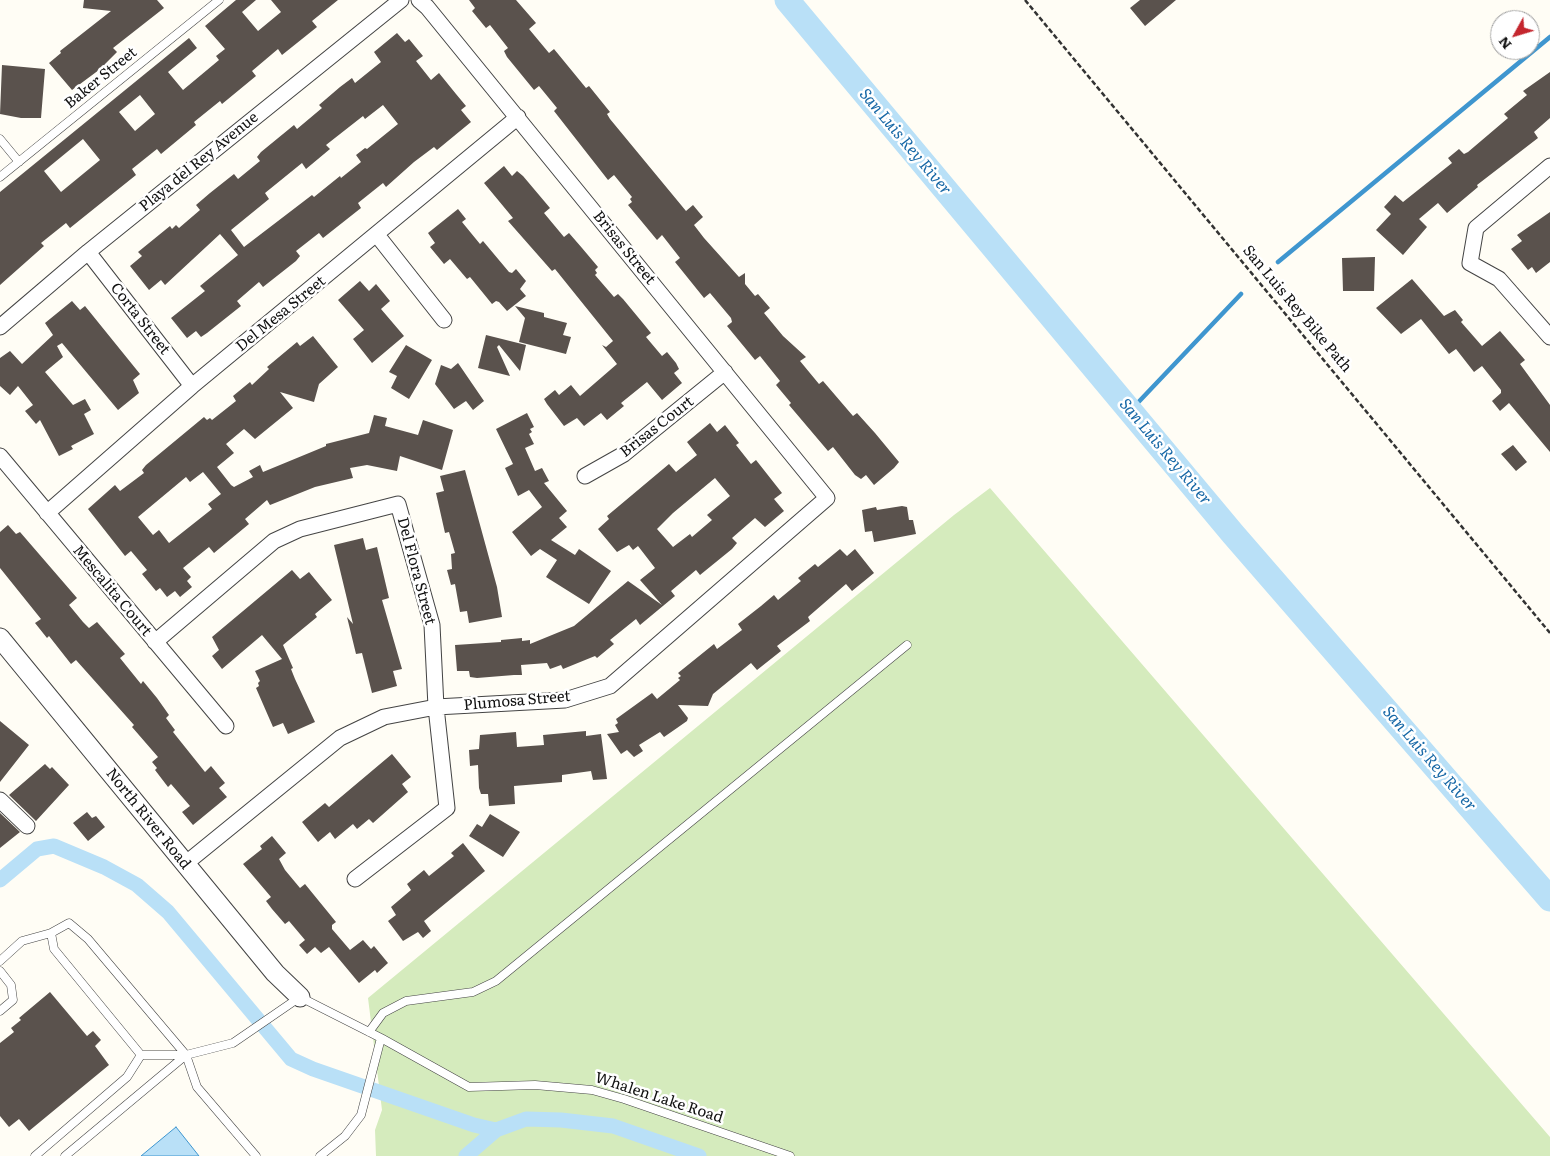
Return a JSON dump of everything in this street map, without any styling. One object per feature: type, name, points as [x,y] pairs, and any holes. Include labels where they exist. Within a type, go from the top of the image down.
[{"type":"street","name":"Playa del Rey Avenue","points":[[0,327],[88,252],[401,0]]},
{"type":"street","name":"Brisas Street","points":[[419,0],[427,7],[828,498]]},
{"type":"street","name":"Del Mesa Street","points":[[47,513],[192,386],[518,118]]},
{"type":"street","points":[[1550,166],[1476,228],[1470,263],[1498,279],[1550,337]]},
{"type":"street","points":[[377,235],[444,320]]},
{"type":"street","name":"Corta Street","points":[[88,252],[192,386]]},
{"type":"street","name":"Brisas Court","points":[[585,476],[624,454],[725,372]]},
{"type":"street","name":"Mescalita Court","points":[[0,456],[226,726]]},
{"type":"street","name":"Plumosa Street","points":[[185,864],[340,738],[384,718],[436,707],[565,700],[610,686],[828,498]]},
{"type":"street","name":"Del Flora Street","points":[[155,642],[274,541],[300,529],[398,504],[432,625],[436,707],[447,808],[355,879]]},
{"type":"street","name":"North River Road","points":[[0,638],[275,973],[300,997]]},
{"type":"street","points":[[0,800],[27,826]]},
{"type":"lane","name":"Baker Street","points":[[0,177],[219,0]]},
{"type":"lane","points":[[0,139],[19,162]]},
{"type":"lane","points":[[369,1032],[384,1013],[406,1002],[474,992],[496,981],[907,645]]},
{"type":"lane","points":[[0,961],[22,941],[51,933],[69,922],[88,939],[186,1055],[197,1087],[256,1156]]},
{"type":"lane","points":[[51,933],[54,949],[141,1055]]},
{"type":"lane","points":[[0,971],[11,985],[13,1000],[0,1011]]},
{"type":"lane","points":[[141,1055],[186,1055],[233,1043],[300,997]]},
{"type":"lane","name":"Whalen Lake Road","points":[[300,997],[381,1038],[469,1087],[535,1085],[592,1090],[624,1098],[790,1156]]},
{"type":"lane","points":[[320,1156],[345,1136],[361,1115],[381,1038]]},
{"type":"lane","points":[[35,1156],[127,1077],[141,1055]]},
{"type":"lane","points":[[65,1156],[186,1055]]},
{"type":"path","name":"San Luis Rey Bike Path","points":[[1026,0],[1550,633]]},
{"type":"green space","points":[[990,488],[1550,1137],[1550,1156],[376,1156],[375,1130],[382,1110],[368,998],[954,515]]},
{"type":"water","points":[[176,1127],[199,1156],[141,1156]]},
{"type":"building","points":[[84,0],[157,0],[164,8],[113,48],[117,52],[107,64],[72,90],[49,63],[61,53],[60,51],[111,11],[83,8]]},
{"type":"building","points":[[236,0],[256,0],[242,12],[258,31],[281,12],[271,0],[338,0],[312,21],[317,27],[282,55],[278,49],[252,71],[256,76],[222,104],[220,101],[194,122],[196,125],[161,154],[157,149],[132,169],[136,175],[70,228],[66,223],[41,243],[44,246],[0,285],[0,192],[189,38],[197,48],[168,72],[183,90],[219,60],[216,56],[225,49],[205,26]],"holes":[[[140,95],[155,114],[135,131],[119,112]],[[83,139],[100,160],[61,192],[44,171]]]},
{"type":"building","points":[[469,0],[516,0],[536,23],[529,29],[549,53],[554,49],[586,88],[589,86],[610,112],[607,114],[610,119],[686,211],[693,205],[703,217],[694,225],[739,277],[745,273],[745,284],[755,296],[758,294],[770,308],[764,313],[783,336],[806,357],[800,361],[819,384],[823,381],[853,416],[857,413],[875,433],[899,462],[894,468],[874,485],[866,475],[861,479],[855,475],[833,447],[828,451],[789,405],[791,403],[776,385],[780,381],[760,356],[755,360],[727,326],[732,322],[731,318],[710,293],[704,298],[675,262],[680,258],[662,235],[657,240],[628,205],[632,202],[630,199],[632,197],[614,175],[608,180],[554,111],[557,108],[539,86],[534,90],[507,57],[504,51],[508,48],[490,25],[486,28],[472,11],[475,8]]},
{"type":"building","points":[[1140,0],[1176,0],[1145,26],[1130,8]]},
{"type":"building","points":[[397,33],[405,42],[409,39],[423,56],[416,61],[431,80],[439,73],[466,106],[461,110],[471,122],[437,150],[434,147],[414,162],[386,187],[383,183],[358,203],[361,208],[323,238],[319,233],[296,251],[300,256],[296,261],[263,287],[259,282],[237,301],[241,306],[207,333],[201,337],[196,331],[187,338],[171,318],[205,291],[200,286],[238,255],[220,234],[165,285],[161,280],[149,290],[130,266],[142,256],[138,252],[170,226],[172,229],[176,225],[179,228],[200,210],[196,205],[210,193],[234,174],[238,179],[260,161],[257,157],[261,152],[294,125],[297,129],[322,108],[319,105],[340,87],[352,78],[355,83],[381,62],[374,52]],"holes":[[[383,105],[398,124],[367,149],[365,148],[356,155],[361,162],[341,178],[340,176],[314,197],[312,195],[244,247],[231,230],[269,199],[265,193],[302,163],[306,169],[330,149],[326,145],[363,116],[365,119]]]},
{"type":"building","points":[[2,65],[45,69],[41,118],[21,118],[0,114]]},
{"type":"building","points":[[1550,72],[1550,118],[1534,132],[1538,138],[1477,185],[1478,187],[1447,213],[1438,203],[1419,219],[1427,227],[1403,255],[1376,230],[1391,214],[1384,207],[1395,195],[1403,202],[1452,163],[1448,158],[1459,149],[1464,154],[1468,152],[1508,118],[1504,114],[1527,95],[1523,91]]},
{"type":"building","points":[[504,166],[512,176],[517,171],[523,176],[550,208],[544,213],[564,237],[569,233],[598,267],[595,270],[597,273],[595,275],[614,297],[618,294],[623,299],[651,333],[646,337],[662,356],[667,352],[676,363],[679,369],[674,373],[682,383],[662,400],[647,382],[621,403],[624,406],[607,420],[601,413],[584,426],[577,418],[564,426],[547,404],[544,399],[555,390],[559,395],[571,385],[580,396],[617,364],[602,345],[606,347],[613,341],[555,269],[552,271],[508,221],[513,218],[484,183]]},
{"type":"building","points":[[458,209],[466,219],[462,222],[480,244],[483,241],[509,272],[512,273],[516,269],[526,281],[520,289],[526,296],[507,311],[499,302],[496,301],[492,304],[470,277],[467,279],[450,259],[444,264],[430,247],[435,243],[428,233]]},
{"type":"building","points":[[1550,212],[1550,262],[1536,273],[1532,267],[1528,270],[1511,249],[1522,241],[1517,235]]},
{"type":"building","points":[[1375,257],[1374,291],[1343,291],[1342,258]]},
{"type":"building","points":[[1412,279],[1444,316],[1455,310],[1463,320],[1461,322],[1482,346],[1500,331],[1525,360],[1520,364],[1550,405],[1550,452],[1509,403],[1500,411],[1492,401],[1501,393],[1501,390],[1482,366],[1474,372],[1456,349],[1449,354],[1421,319],[1401,334],[1376,308]]},
{"type":"building","points":[[360,281],[369,291],[376,284],[390,301],[381,309],[404,336],[372,363],[353,339],[364,330],[338,300]]},
{"type":"building","points":[[72,301],[80,310],[85,306],[140,374],[133,380],[139,393],[118,410],[62,343],[57,346],[63,357],[45,372],[73,405],[85,399],[91,410],[84,414],[94,434],[71,446],[73,449],[59,456],[40,420],[36,424],[25,411],[33,405],[18,386],[10,395],[0,386],[0,358],[10,351],[22,364],[53,335],[45,323]]},
{"type":"building","points":[[515,306],[544,313],[544,317],[567,323],[563,335],[571,337],[566,354],[519,342],[525,318]]},
{"type":"building","points":[[486,335],[526,345],[520,371],[499,345],[497,347],[510,376],[478,368]]},
{"type":"building","points":[[313,336],[338,367],[319,384],[314,402],[280,392],[293,408],[255,439],[244,429],[226,444],[234,453],[217,467],[231,485],[234,487],[253,477],[249,471],[260,465],[263,472],[326,446],[326,444],[369,433],[374,415],[387,418],[385,426],[418,435],[423,420],[453,430],[442,470],[400,456],[397,471],[367,465],[350,468],[353,478],[315,487],[270,505],[267,500],[245,519],[249,524],[214,553],[209,547],[183,568],[191,577],[187,581],[192,587],[180,597],[175,591],[167,597],[160,588],[156,591],[142,574],[147,570],[131,551],[125,556],[88,509],[115,485],[120,491],[144,473],[142,470],[146,465],[204,417],[207,420],[210,418],[212,420],[236,401],[233,396],[250,382],[252,385],[269,369],[267,367],[297,342],[300,346]],"holes":[[[203,472],[221,494],[208,504],[212,509],[169,543],[159,530],[153,535],[138,517],[186,477],[190,482]]]},
{"type":"building","points":[[406,345],[432,360],[409,399],[391,388],[397,376],[389,372]]},
{"type":"building","points":[[458,363],[484,401],[473,410],[466,401],[454,409],[435,384],[441,365],[451,369]]},
{"type":"building","points":[[527,413],[534,427],[530,429],[532,432],[529,434],[534,444],[525,448],[535,471],[542,468],[549,481],[544,483],[567,511],[559,518],[567,527],[551,540],[575,555],[579,549],[611,571],[589,604],[546,577],[557,560],[540,549],[531,556],[512,532],[542,507],[529,490],[518,496],[505,468],[513,464],[496,429]]},
{"type":"building","points":[[710,423],[717,432],[725,425],[739,443],[736,445],[751,464],[756,460],[782,493],[774,499],[784,511],[765,527],[755,518],[732,538],[737,543],[732,549],[700,575],[696,570],[671,591],[675,596],[640,625],[636,619],[610,640],[614,644],[597,658],[595,656],[563,669],[561,665],[550,669],[547,663],[521,665],[522,675],[477,678],[470,677],[469,671],[457,671],[455,645],[501,642],[501,640],[522,638],[522,641],[530,640],[530,644],[574,626],[628,581],[662,605],[640,580],[655,568],[638,546],[633,550],[629,545],[617,552],[598,529],[609,519],[607,516],[669,464],[676,472],[697,455],[687,442]],"holes":[[[715,478],[730,496],[707,515],[712,520],[692,537],[690,534],[673,547],[657,529]]]},
{"type":"building","points":[[1513,445],[1527,462],[1516,471],[1501,454]]},
{"type":"building","points":[[465,470],[497,587],[502,617],[469,623],[467,611],[460,612],[455,584],[451,585],[447,570],[452,569],[451,554],[455,553],[449,532],[445,533],[436,493],[444,491],[440,476]]},
{"type":"building","points":[[876,507],[877,510],[907,507],[909,520],[913,520],[916,534],[874,542],[872,531],[865,532],[862,510]]},
{"type":"building","points":[[8,525],[16,534],[20,532],[77,598],[69,605],[83,622],[89,628],[97,622],[125,654],[120,658],[141,684],[143,681],[157,698],[169,715],[166,718],[175,730],[173,732],[205,772],[211,766],[225,783],[219,788],[227,797],[193,825],[182,812],[190,806],[171,784],[168,787],[155,770],[157,768],[152,762],[158,757],[132,727],[134,725],[76,660],[71,664],[49,636],[47,638],[35,623],[41,619],[0,568],[0,532]]},
{"type":"building","points":[[363,538],[366,550],[377,547],[389,598],[382,600],[402,669],[393,671],[397,686],[372,693],[362,653],[356,654],[347,617],[353,624],[334,545]]},
{"type":"building","points":[[840,549],[847,556],[855,549],[874,573],[852,591],[846,584],[808,617],[810,621],[777,646],[781,651],[757,670],[751,663],[713,694],[708,706],[678,705],[688,718],[687,721],[664,737],[660,732],[639,745],[643,751],[634,757],[627,750],[621,754],[607,734],[619,732],[615,725],[618,723],[616,719],[652,693],[657,699],[680,680],[678,678],[681,676],[678,673],[714,644],[717,649],[742,630],[738,624],[774,595],[778,600],[801,581],[798,578],[815,564],[818,567]]},
{"type":"building","points":[[292,570],[300,579],[309,572],[332,600],[315,614],[317,617],[283,645],[293,668],[291,669],[295,679],[315,722],[288,734],[283,723],[273,727],[256,688],[259,686],[258,683],[260,681],[255,671],[282,659],[262,635],[222,669],[212,656],[219,650],[212,637]]},
{"type":"building","points":[[0,721],[29,745],[0,782]]},
{"type":"building","points":[[586,731],[586,736],[601,734],[607,779],[593,780],[591,771],[562,775],[562,782],[514,786],[515,804],[489,806],[488,794],[481,794],[479,788],[478,765],[470,766],[469,750],[479,749],[480,735],[516,732],[517,747],[544,745],[543,735]]},
{"type":"building","points":[[392,754],[411,777],[402,784],[408,792],[373,823],[369,819],[357,829],[353,824],[335,839],[330,832],[318,842],[302,822],[325,803],[329,807]]},
{"type":"building","points":[[45,764],[50,769],[52,767],[69,785],[36,821],[9,795]]},
{"type":"building","points":[[87,812],[92,818],[96,816],[105,827],[88,841],[73,823]]},
{"type":"building","points":[[0,813],[20,832],[0,848]]},
{"type":"building","points":[[490,814],[520,832],[503,857],[469,836],[477,824],[482,827]]},
{"type":"building","points":[[272,836],[286,853],[279,859],[285,870],[300,888],[305,884],[336,922],[332,925],[332,929],[350,950],[363,940],[371,949],[374,946],[388,963],[377,973],[375,970],[359,983],[329,947],[321,953],[315,947],[307,954],[299,945],[305,940],[289,921],[285,924],[272,909],[266,901],[271,897],[243,864],[262,849],[260,846]]},
{"type":"building","points":[[463,843],[485,871],[424,921],[431,931],[423,938],[418,932],[403,941],[388,921],[396,915],[391,907],[411,890],[407,884],[424,870],[429,876],[454,856],[451,853]]},
{"type":"building","points":[[50,992],[87,1036],[93,1031],[101,1040],[95,1046],[109,1065],[29,1131],[19,1119],[9,1127],[0,1116],[0,1043],[14,1032],[11,1028],[21,1020],[19,1018]]},
{"type":"waterway","name":"San Luis Rey River","points":[[787,0],[1233,534],[1550,899]]},
{"type":"waterway","points":[[1278,262],[1550,37]]},
{"type":"waterway","points":[[1130,411],[1241,294]]},
{"type":"waterway","points":[[0,880],[37,849],[54,846],[104,867],[137,885],[168,912],[291,1059],[313,1069],[474,1125],[496,1130]]},
{"type":"waterway","points":[[466,1156],[496,1130],[526,1119],[561,1120],[613,1126],[699,1156]]}]
